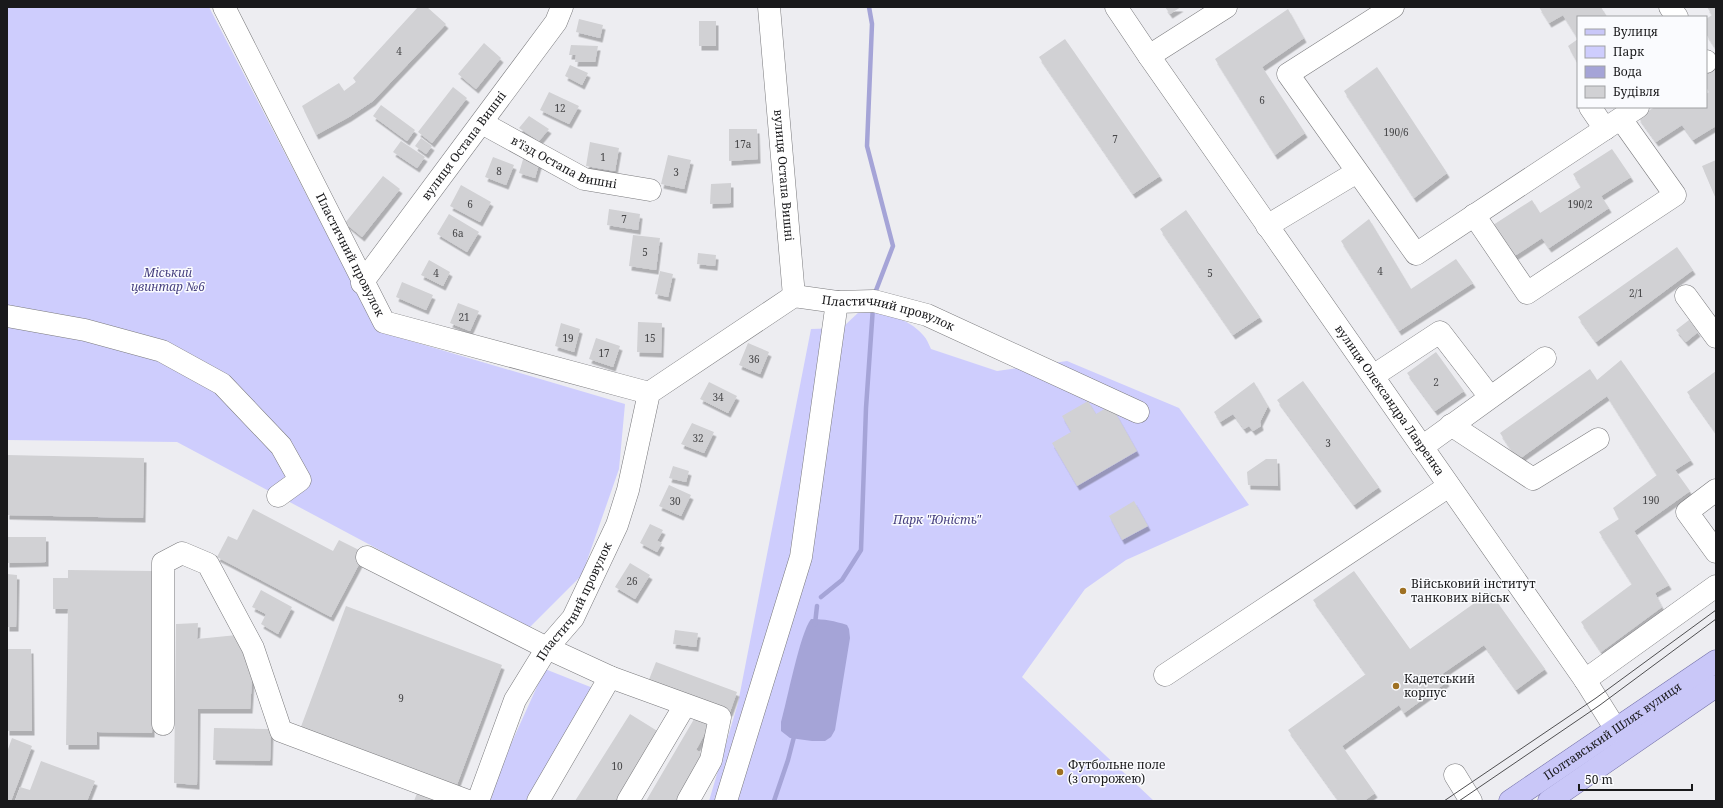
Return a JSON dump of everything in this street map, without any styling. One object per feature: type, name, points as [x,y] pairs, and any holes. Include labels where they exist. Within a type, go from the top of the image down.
[{"type":"main road","name":"Полтавський Шлях вулиця","points":[[1510,801],[1716,661]]},
{"type":"main road","name":"Полтавський Шлях вулиця","points":[[1549,801],[1716,686]]},
{"type":"street","name":"Пластичний провулок","points":[[224,7],[362,282],[384,322],[649,393],[628,490],[617,525],[573,618],[547,648],[515,700],[478,801]]},
{"type":"street","name":"вулиця Остапа Вишні","points":[[362,282],[556,22],[562,7]]},
{"type":"street","name":"вулиця Остапа Вишні","points":[[769,7],[794,296]]},
{"type":"street","name":"вулиця Олександра Лавренка","points":[[1116,7],[1267,226],[1585,680],[1627,747]]},
{"type":"street","points":[[1149,56],[1226,7]]},
{"type":"street","points":[[1393,7],[1288,74],[1416,254],[1621,118]]},
{"type":"street","points":[[1670,7],[1676,16]]},
{"type":"street","points":[[1474,215],[1527,293],[1676,195],[1621,118],[1593,108]]},
{"type":"street","name":"в’їзд Остапа Вишні","points":[[482,123],[584,179],[650,190]]},
{"type":"street","points":[[1267,226],[1357,172]]},
{"type":"street","name":"Пластичний провулок","points":[[794,296],[837,302],[874,301],[927,315],[1138,412]]},
{"type":"street","points":[[649,393],[794,296]]},
{"type":"street","points":[[1686,296],[1716,337]]},
{"type":"street","points":[[726,801],[800,557],[837,302]]},
{"type":"street","points":[[7,316],[85,330],[162,351],[222,384],[281,446],[300,480],[278,496]]},
{"type":"street","points":[[1372,376],[1440,332],[1490,396]]},
{"type":"street","points":[[1422,447],[1490,396],[1545,358]]},
{"type":"street","points":[[1451,425],[1532,479],[1598,439]]},
{"type":"street","points":[[1166,675],[1449,486]]},
{"type":"street","points":[[1716,490],[1687,512],[1716,552]]},
{"type":"street","points":[[164,724],[164,563],[182,553],[208,564],[253,648],[281,731],[468,801]]},
{"type":"street","points":[[367,557],[547,648],[610,677],[720,717],[711,760],[688,801]]},
{"type":"street","points":[[1585,680],[1716,586]]},
{"type":"street","points":[[538,801],[610,677]]},
{"type":"street","points":[[628,801],[685,705]]},
{"type":"street","points":[[1455,775],[1471,801]]},
{"type":"green space","name":"Міський цвинтар №6","points":[[7,7],[209,7],[377,331],[625,404],[619,469],[582,575],[528,629],[177,442],[7,440]]},
{"type":"green space","name":"Парк \"Юність\"","points":[[860,311],[877,313],[902,320],[917,329],[923,335],[931,349],[997,371],[1067,361],[1179,408],[1249,505],[1126,560],[1085,589],[1022,677],[1154,801],[709,801],[738,703],[811,329],[842,328]]},
{"type":"green space","points":[[545,669],[598,690],[531,801],[485,801]]},
{"type":"water","points":[[811,619],[838,622],[847,625],[849,629],[850,638],[835,730],[831,737],[825,741],[790,738],[781,731],[781,722],[798,652]]},
{"type":"building","points":[[418,7],[427,7],[446,24],[373,101],[349,117],[316,135],[302,106],[339,83],[344,91],[356,82],[353,78]]},
{"type":"building","points":[[1165,7],[1181,7],[1170,14]]},
{"type":"building","points":[[1539,7],[1601,7],[1606,16],[1577,16],[1577,37],[1563,15],[1549,23]]},
{"type":"building","points":[[1707,7],[1716,7],[1716,49],[1707,36],[1707,18],[1712,15]]},
{"type":"building","points":[[1288,9],[1304,38],[1262,67],[1305,133],[1275,155],[1215,59]]},
{"type":"building","points":[[579,19],[603,25],[600,38],[576,32]]},
{"type":"building","points":[[699,21],[716,21],[716,46],[699,46]]},
{"type":"building","points":[[1065,39],[1160,176],[1133,194],[1039,57]]},
{"type":"building","points":[[1577,40],[1577,62],[1568,46]]},
{"type":"building","points":[[484,43],[501,58],[476,89],[458,74]]},
{"type":"building","points":[[571,45],[598,46],[595,62],[575,62],[576,55],[569,55]]},
{"type":"building","points":[[570,65],[588,73],[582,85],[565,76]]},
{"type":"building","points":[[1377,67],[1447,173],[1414,198],[1344,91]]},
{"type":"building","points":[[1716,68],[1716,126],[1693,140],[1682,125],[1656,142],[1638,117],[1653,108],[1707,108],[1707,93],[1709,92],[1707,89],[1707,74]]},
{"type":"building","points":[[453,87],[467,98],[432,143],[418,132]]},
{"type":"building","points":[[549,92],[579,106],[569,124],[540,110]]},
{"type":"building","points":[[381,105],[415,130],[407,141],[373,116]]},
{"type":"building","points":[[529,116],[549,129],[539,141],[519,128]]},
{"type":"building","points":[[729,129],[757,129],[758,159],[729,161]]},
{"type":"building","points":[[421,138],[432,146],[426,154],[415,146]]},
{"type":"building","points":[[401,141],[425,157],[417,168],[393,152]]},
{"type":"building","points":[[590,142],[619,148],[615,171],[586,166]]},
{"type":"building","points":[[1612,149],[1631,177],[1601,196],[1609,208],[1549,248],[1542,238],[1510,259],[1490,227],[1532,200],[1540,213],[1581,187],[1573,174]]},
{"type":"building","points":[[668,155],[691,160],[684,189],[661,184]]},
{"type":"building","points":[[524,156],[540,161],[535,178],[519,173]]},
{"type":"building","points":[[493,157],[514,165],[506,185],[485,177]]},
{"type":"building","points":[[1716,160],[1716,199],[1702,166]]},
{"type":"building","points":[[383,176],[400,189],[362,237],[345,223]]},
{"type":"building","points":[[731,183],[731,203],[710,204],[711,184]]},
{"type":"building","points":[[461,185],[491,202],[480,222],[450,206]]},
{"type":"building","points":[[609,209],[640,214],[638,230],[607,225]]},
{"type":"building","points":[[1186,210],[1260,317],[1233,335],[1160,229]]},
{"type":"building","points":[[449,214],[479,232],[467,252],[437,234]]},
{"type":"building","points":[[1369,219],[1411,289],[1456,259],[1473,283],[1399,331],[1341,241]]},
{"type":"building","points":[[633,235],[660,238],[656,270],[629,266]]},
{"type":"building","points":[[1677,247],[1693,270],[1596,342],[1578,317]]},
{"type":"building","points":[[698,253],[716,255],[715,266],[697,264]]},
{"type":"building","points":[[429,260],[450,272],[443,286],[421,275]]},
{"type":"building","points":[[660,271],[673,274],[668,297],[655,294]]},
{"type":"building","points":[[402,282],[433,295],[426,310],[396,297]]},
{"type":"building","points":[[458,303],[479,311],[470,331],[450,323]]},
{"type":"building","points":[[1689,320],[1698,332],[1686,342],[1676,330]]},
{"type":"building","points":[[638,322],[662,323],[661,353],[637,352]]},
{"type":"building","points":[[561,323],[580,329],[574,352],[555,346]]},
{"type":"building","points":[[596,338],[620,346],[613,367],[589,359]]},
{"type":"building","points":[[748,343],[769,352],[760,374],[739,365]]},
{"type":"building","points":[[1436,352],[1464,391],[1435,411],[1407,373]]},
{"type":"building","points":[[1621,360],[1691,460],[1675,470],[1690,491],[1634,531],[1669,585],[1655,593],[1662,607],[1601,652],[1581,622],[1632,584],[1599,532],[1619,519],[1613,508],[1657,475],[1607,396],[1518,460],[1500,433],[1590,369],[1597,380]]},
{"type":"building","points":[[1716,371],[1716,433],[1687,392]]},
{"type":"building","points":[[1303,381],[1379,487],[1354,505],[1277,400]]},
{"type":"building","points":[[709,382],[737,396],[728,413],[700,399]]},
{"type":"building","points":[[1254,382],[1268,406],[1260,422],[1261,426],[1253,431],[1249,426],[1244,429],[1233,414],[1220,422],[1214,412]]},
{"type":"building","points":[[1088,401],[1096,414],[1111,405],[1137,451],[1077,486],[1052,443],[1071,432],[1062,416]]},
{"type":"building","points":[[692,423],[714,432],[704,453],[681,444]]},
{"type":"building","points":[[7,455],[144,458],[143,518],[7,515]]},
{"type":"building","points":[[1266,459],[1277,459],[1278,486],[1248,485],[1247,472]]},
{"type":"building","points":[[673,466],[689,471],[686,482],[669,478]]},
{"type":"building","points":[[669,485],[691,495],[681,516],[659,506]]},
{"type":"building","points":[[1134,501],[1148,526],[1122,540],[1109,516]]},
{"type":"building","points":[[253,509],[333,551],[339,540],[365,553],[331,617],[217,557],[228,536],[237,540]]},
{"type":"building","points":[[650,524],[663,530],[657,541],[662,543],[657,552],[640,543]]},
{"type":"building","points":[[7,537],[46,537],[46,562],[7,563]]},
{"type":"building","points":[[630,563],[650,575],[635,599],[615,587]]},
{"type":"building","points":[[68,570],[154,571],[152,733],[97,732],[97,745],[66,745],[68,609],[53,609],[53,578],[68,578]]},
{"type":"building","name":"Кадетський корпус","points":[[1354,571],[1410,649],[1490,592],[1545,669],[1516,690],[1484,645],[1442,674],[1447,682],[1404,713],[1399,705],[1342,746],[1375,793],[1364,801],[1339,801],[1288,730],[1366,674],[1313,600]]},
{"type":"building","points":[[7,574],[17,575],[16,627],[7,627]]},
{"type":"building","points":[[261,590],[292,607],[278,634],[261,624],[266,614],[252,607]]},
{"type":"building","points":[[346,606],[502,665],[455,790],[299,732]]},
{"type":"building","points":[[198,623],[197,639],[237,635],[253,665],[250,709],[198,709],[197,785],[174,783],[176,624]]},
{"type":"building","points":[[675,630],[698,633],[696,647],[673,644]]},
{"type":"building","points":[[7,649],[31,649],[32,731],[7,731]]},
{"type":"building","points":[[656,662],[737,692],[730,712],[648,682]]},
{"type":"building","points":[[630,714],[659,732],[615,801],[575,801]]},
{"type":"building","points":[[697,714],[711,722],[696,750],[705,755],[681,801],[646,801]]},
{"type":"building","points":[[214,728],[271,729],[270,761],[213,760]]},
{"type":"building","points":[[12,738],[32,746],[11,801],[7,801],[7,752]]},
{"type":"building","points":[[41,761],[95,781],[87,801],[15,801],[20,787],[30,790]]},
{"type":"building","points":[[419,788],[451,801],[414,801]]},
{"type":"waterway","points":[[869,7],[872,24],[867,146],[893,246],[875,293]]},
{"type":"waterway","points":[[821,597],[842,580],[861,550],[866,408],[873,307]]},
{"type":"waterway","points":[[815,624],[817,606]]},
{"type":"waterway","points":[[774,801],[788,760],[795,733]]},
{"type":"tram line","points":[[1444,801],[1596,698],[1716,610]]},
{"type":"tram line","points":[[1459,801],[1600,705],[1716,619]]},
{"type":"place","name":"Військовий інститут танкових військ","points":[[1403,591]]},
{"type":"place","name":"Кадетський корпус","points":[[1396,686]]},
{"type":"place","name":"Футбольне поле (з огорожею)","points":[[1060,772]]}]
